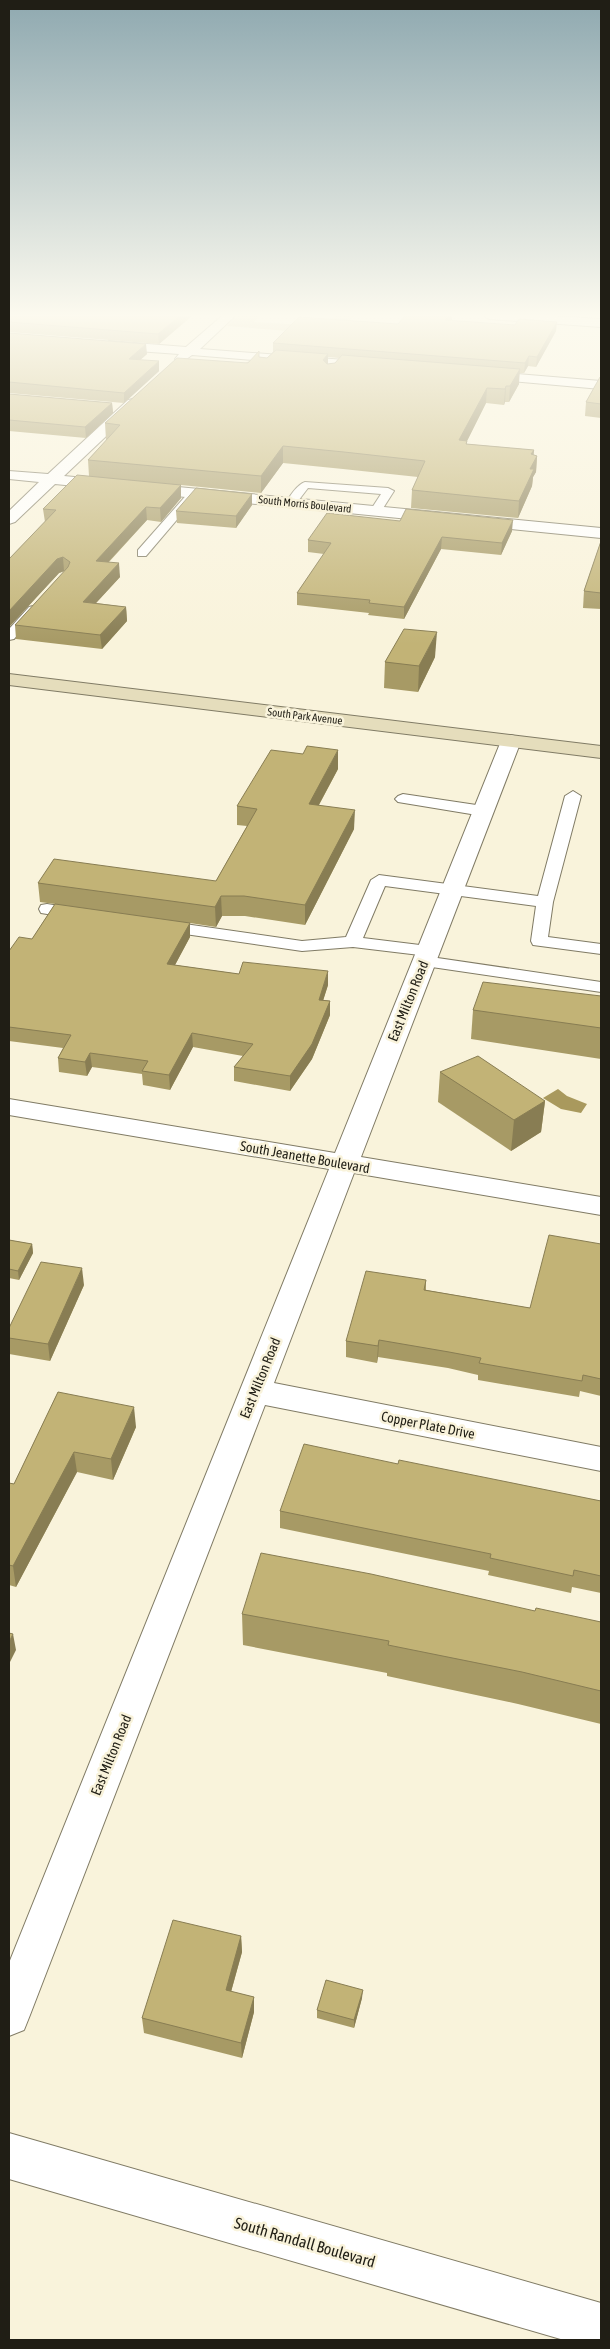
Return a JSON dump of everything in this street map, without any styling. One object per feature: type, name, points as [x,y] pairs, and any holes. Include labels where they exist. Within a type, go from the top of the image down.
[{"type":"main road","name":"South Park Avenue","points":[[9,679],[601,752]]},
{"type":"street","points":[[9,519],[110,425]]},
{"type":"street","name":"South Morris Boulevard","points":[[9,475],[601,533]]},
{"type":"street","name":"East Milton Road","points":[[9,2015],[511,741]]},
{"type":"street","name":"South Jeanette Boulevard","points":[[9,1107],[601,1206]]},
{"type":"street","name":"Copper Plate Drive","points":[[255,1391],[601,1458]]},
{"type":"street","name":"South Randall Boulevard","points":[[9,2156],[601,2328]]},
{"type":"lane","points":[[291,503],[305,484],[388,492],[376,511]]},
{"type":"lane","points":[[340,508],[352,488]]},
{"type":"lane","points":[[142,553],[194,493]]},
{"type":"lane","points":[[9,636],[39,603]]},
{"type":"lane","points":[[573,796],[545,902],[539,941],[601,950]]},
{"type":"lane","points":[[403,799],[483,811]]},
{"type":"lane","points":[[353,942],[379,880],[545,902]]},
{"type":"lane","points":[[48,909],[96,916]]},
{"type":"lane","points":[[145,924],[302,946],[353,942],[601,987]]},
{"type":"shaded area","points":[[558,1089],[567,1096],[587,1104],[581,1113],[561,1109],[543,1098]]},
{"type":"building","points":[[59,425],[88,425],[85,427]]},
{"type":"building","points":[[117,425],[467,425],[459,440],[467,441],[466,444],[534,450],[531,454],[537,456],[530,469],[534,469],[519,501],[412,490],[425,461],[283,446],[261,476],[88,460],[120,425]]},
{"type":"building","points":[[77,475],[181,485],[160,508],[146,507],[96,561],[119,563],[83,602],[126,607],[100,635],[15,625],[68,567],[70,562],[63,557],[57,559],[9,611],[9,559],[56,510],[43,509]]},
{"type":"building","points":[[196,488],[252,494],[236,516],[176,511]]},
{"type":"building","points":[[406,509],[513,520],[502,543],[442,537],[404,607],[369,603],[370,600],[297,593],[331,543],[308,540],[327,513],[400,521]]},
{"type":"building","points":[[601,541],[601,593],[584,591]]},
{"type":"building","points":[[404,629],[437,632],[419,666],[385,662]]},
{"type":"building","points":[[307,746],[338,750],[309,804],[355,810],[305,905],[244,896],[221,896],[215,907],[38,883],[54,859],[216,881],[257,809],[237,806],[271,750],[303,754]]},
{"type":"building","points":[[55,904],[190,923],[167,964],[239,974],[243,962],[328,971],[319,1000],[330,1001],[312,1044],[290,1076],[234,1067],[253,1044],[192,1033],[169,1075],[142,1071],[148,1061],[90,1053],[85,1062],[58,1058],[71,1035],[9,1027],[9,951],[19,937],[32,939]]},
{"type":"building","points":[[483,982],[601,996],[601,1028],[473,1010]]},
{"type":"building","points":[[478,1056],[545,1101],[514,1120],[440,1072]]},
{"type":"building","points":[[549,1235],[601,1244],[601,1379],[583,1375],[582,1381],[479,1363],[481,1358],[379,1340],[378,1346],[346,1341],[366,1271],[426,1280],[424,1290],[530,1308]]},
{"type":"building","points":[[9,1240],[32,1244],[18,1271],[9,1269]]},
{"type":"building","points":[[41,1262],[82,1268],[48,1344],[9,1338],[9,1328]]},
{"type":"building","points":[[58,1392],[134,1407],[111,1459],[74,1452],[13,1566],[9,1565],[9,1483],[14,1484]]},
{"type":"building","points":[[304,1444],[398,1464],[399,1460],[601,1501],[601,1576],[574,1570],[573,1576],[490,1558],[491,1554],[280,1511]]},
{"type":"building","points":[[261,1553],[371,1574],[535,1611],[536,1608],[601,1622],[601,1691],[522,1672],[388,1645],[389,1641],[242,1614]]},
{"type":"building","points":[[9,1633],[13,1634],[9,1642]]},
{"type":"building","points":[[173,1920],[241,1936],[226,1990],[254,1997],[241,2043],[142,2018]]},
{"type":"building","points":[[326,1980],[363,1990],[354,2020],[317,2010]]}]
